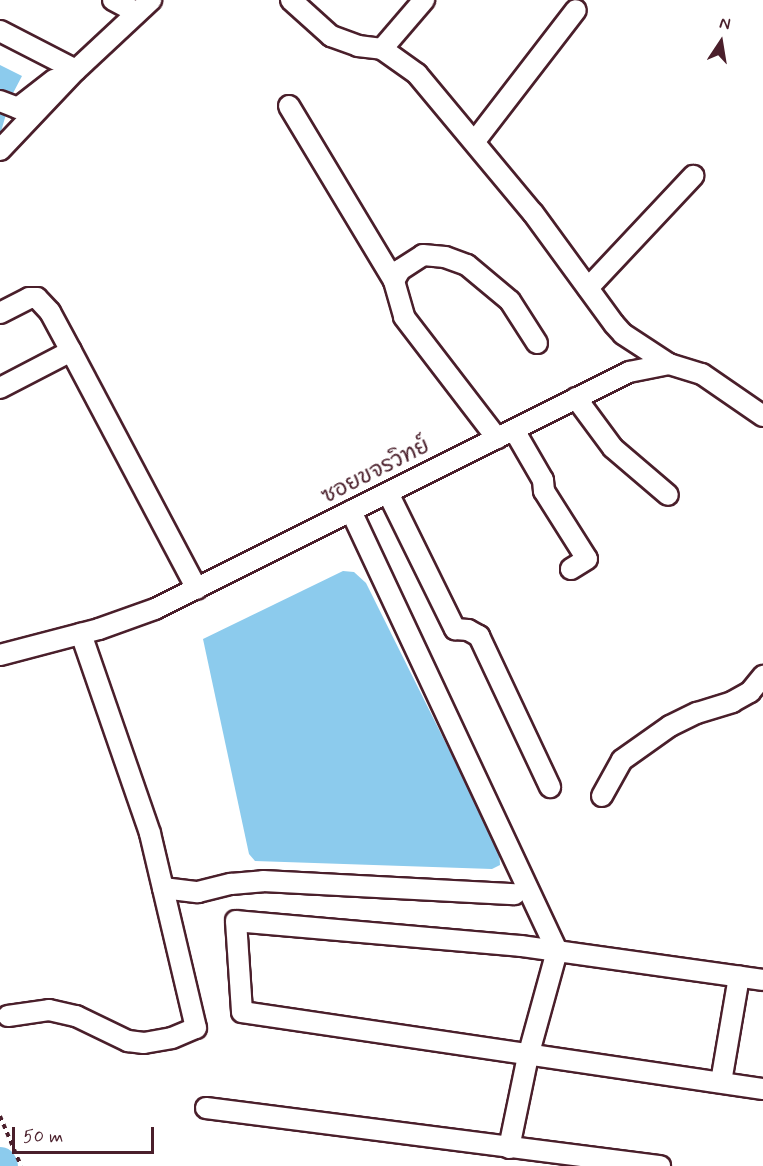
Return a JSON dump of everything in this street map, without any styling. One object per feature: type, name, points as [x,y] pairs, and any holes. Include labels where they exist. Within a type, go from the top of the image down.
[{"type":"street","points":[[113,0],[144,7]]},
{"type":"street","points":[[291,0],[331,36],[358,46],[382,49],[417,74],[533,213],[623,334],[669,364]]},
{"type":"street","points":[[382,49],[424,0]]},
{"type":"street","points":[[0,150],[74,69],[144,7]]},
{"type":"street","points":[[475,141],[576,10]]},
{"type":"street","points":[[0,31],[74,69]]},
{"type":"street","points":[[0,101],[18,108],[74,69]]},
{"type":"street","points":[[290,106],[394,280],[404,317],[543,480],[544,491],[587,559],[571,569]]},
{"type":"street","points":[[588,288],[693,176]]},
{"type":"street","points":[[394,280],[400,270],[423,255],[445,257],[467,266],[510,301],[537,343]]},
{"type":"street","points":[[0,312],[28,298],[37,298],[50,312],[197,589]]},
{"type":"street","points":[[0,388],[71,351]]},
{"type":"street","name":"ซอยขจรวิทย์","points":[[0,655],[81,634],[155,609],[628,372],[669,364],[702,374],[763,417]]},
{"type":"street","points":[[576,398],[613,448],[668,495]]},
{"type":"street","points":[[388,492],[455,629],[468,630],[479,636],[550,787]]},
{"type":"street","points":[[351,511],[557,951],[528,1056],[509,1148]]},
{"type":"street","points":[[8,1016],[49,1010],[84,1019],[128,1041],[144,1043],[172,1038],[196,1028],[150,833],[81,634]]},
{"type":"street","points":[[602,796],[622,760],[670,726],[732,702],[756,696],[763,676]]},
{"type":"street","points":[[163,888],[198,892],[231,884],[263,881],[515,894]]},
{"type":"street","points":[[763,980],[557,951],[236,921],[242,1012],[763,1089]]},
{"type":"street","points":[[721,1082],[739,977]]},
{"type":"street","points":[[206,1108],[660,1166]]},
{"type":"path","points":[[0,1116],[21,1166]]},
{"type":"water","points":[[0,65],[22,76],[11,97],[0,135]]},
{"type":"water","points":[[343,571],[354,572],[366,583],[499,850],[500,865],[492,869],[255,861],[249,854],[203,639]]}]
